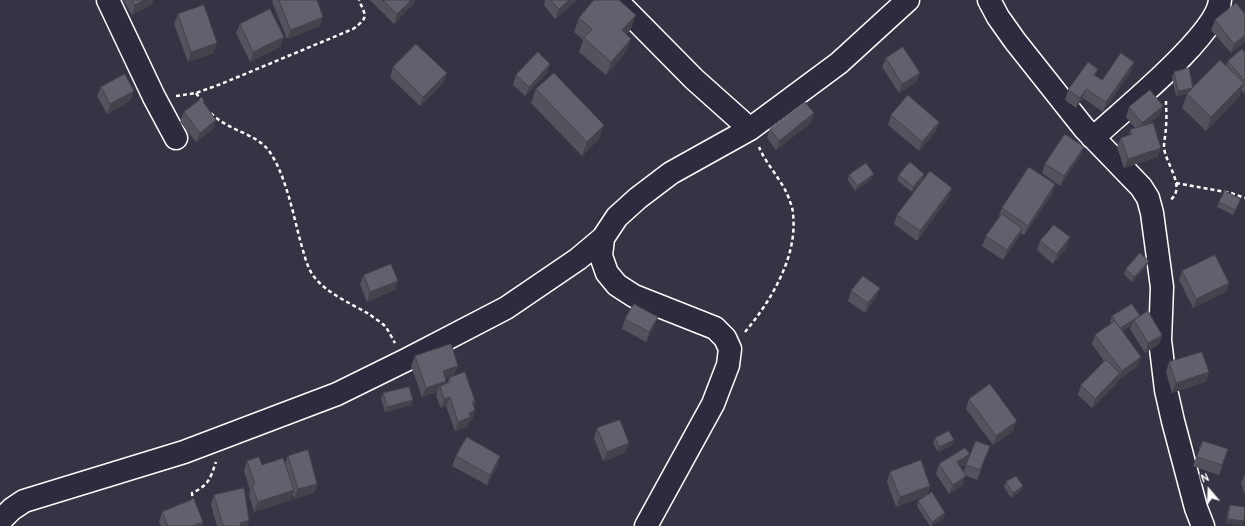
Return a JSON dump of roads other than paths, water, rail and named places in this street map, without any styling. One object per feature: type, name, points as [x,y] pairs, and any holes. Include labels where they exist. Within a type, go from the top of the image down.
[{"type":"street","points":[[108,0],[154,97],[176,138]]},
{"type":"street","points":[[616,0],[694,79],[750,129]]},
{"type":"street","points":[[0,521],[12,509],[24,501],[184,452],[336,394],[406,360],[506,308],[578,259],[603,238],[617,217],[665,177],[750,129],[839,63],[908,0]]},
{"type":"street","points":[[989,0],[998,17],[1015,41],[1092,137],[1141,187],[1148,198],[1152,213],[1162,287],[1160,340],[1166,390],[1196,508],[1203,526]]},
{"type":"street","points":[[1092,137],[1101,131],[1165,73],[1192,46],[1217,12],[1220,0]]},
{"type":"street","points":[[603,238],[601,256],[607,273],[617,285],[634,296],[715,328],[725,338],[730,349],[728,365],[713,404],[646,526]]}]
